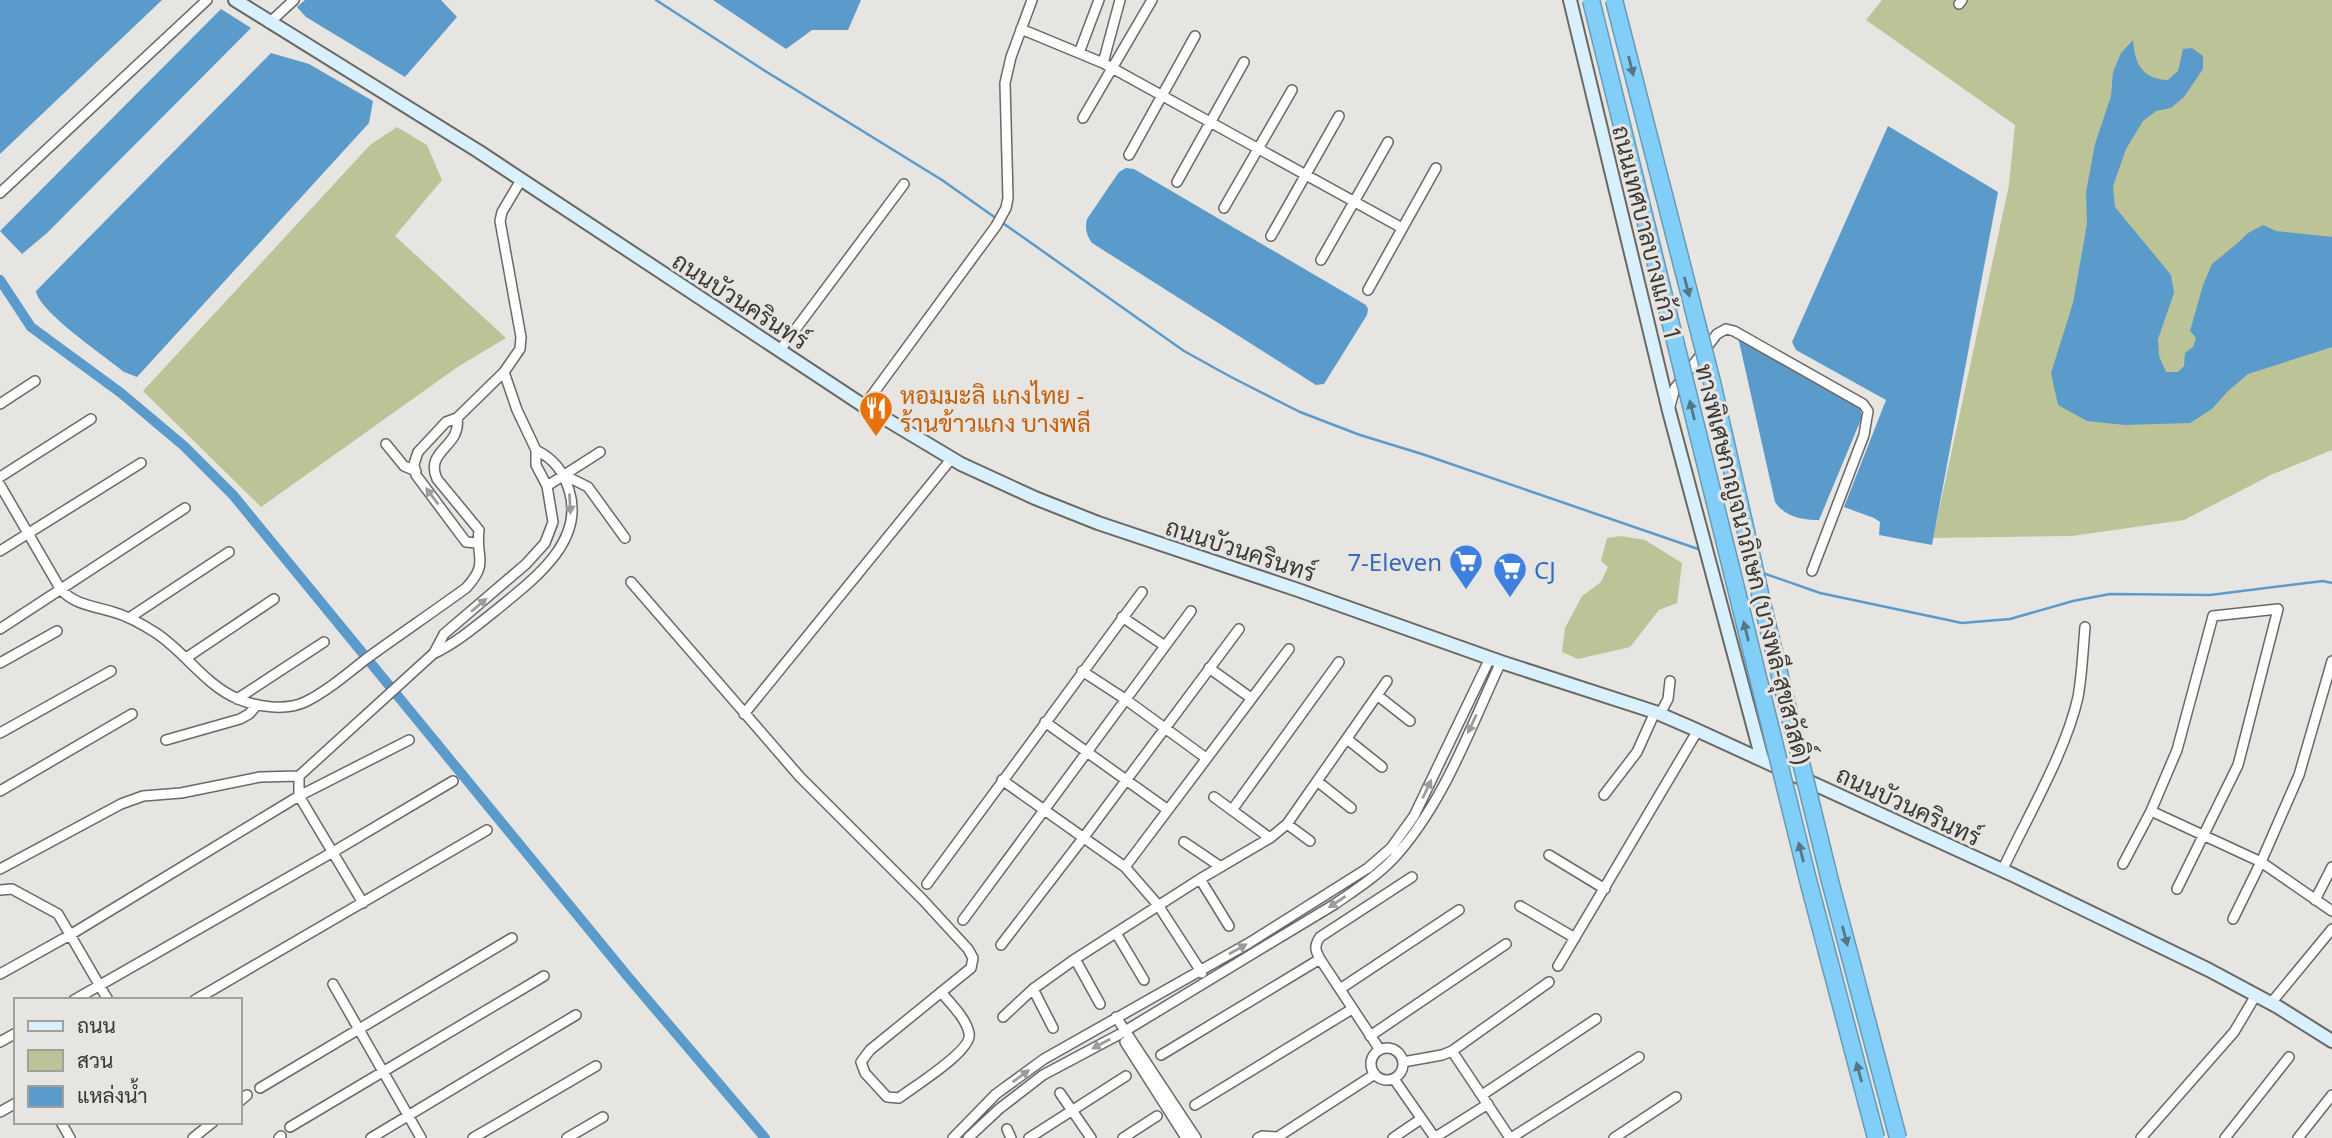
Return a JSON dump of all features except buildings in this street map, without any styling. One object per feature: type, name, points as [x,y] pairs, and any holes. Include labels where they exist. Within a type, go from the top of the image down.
[{"type":"highway","name":"ทางพิเศษกาญจนาภิเษก (บางพลี-สุขสวัสดิ์)","points":[[1591,0],[1808,880],[1876,1138]]},
{"type":"highway","name":"ทางพิเศษกาญจนาภิเษก (บางพลี-สุขสวัสดิ์)","points":[[1614,0],[1712,382],[1830,881],[1898,1138]]},
{"type":"street","points":[[0,193],[207,0]]},
{"type":"street","name":"ถนนบัวนครินทร์","points":[[234,0],[399,101],[864,406],[952,458],[1035,499],[1098,523],[1657,713],[1698,730],[2210,970],[2271,1003],[2332,1041]]},
{"type":"street","points":[[269,23],[293,0]]},
{"type":"street","points":[[864,406],[996,226],[1006,208],[1005,83],[1032,0]]},
{"type":"street","points":[[1079,53],[1098,0]]},
{"type":"street","points":[[1108,66],[1120,0]]},
{"type":"street","points":[[1083,117],[1108,66],[1152,0]]},
{"type":"street","name":"ถนนเทศบาลบางแก้ว 1","points":[[1570,0],[1670,411],[1762,759]]},
{"type":"street","points":[[1021,29],[1108,66],[1402,228]]},
{"type":"street","points":[[1129,155],[1195,36]]},
{"type":"street","points":[[1177,182],[1244,62]]},
{"type":"street","points":[[1224,208],[1292,90]]},
{"type":"street","points":[[1271,236],[1339,116]]},
{"type":"street","points":[[1321,260],[1388,142]]},
{"type":"street","points":[[1368,290],[1436,168]]},
{"type":"street","points":[[477,543],[466,542],[425,488],[414,464],[418,452],[427,441],[446,422],[457,418],[503,372],[520,349],[521,337],[500,222],[502,212],[521,180]]},
{"type":"street","points":[[780,350],[904,184]]},
{"type":"street","points":[[1670,411],[1675,388],[1717,334],[1726,329],[1863,404],[1868,411],[1864,435],[1812,571]]},
{"type":"street","points":[[0,869],[121,804],[143,796],[181,793],[260,777],[299,776],[412,676],[433,654],[444,634],[526,564],[545,543],[554,522],[547,486],[536,466],[536,450],[503,372]]},
{"type":"street","points":[[0,404],[35,381]]},
{"type":"street","points":[[0,485],[61,590],[79,604],[115,612],[170,642],[214,685],[237,699],[257,705],[290,706],[304,703],[349,672],[466,588],[475,578],[481,557],[477,543],[479,530],[437,479],[433,470],[434,461],[455,435],[457,418]]},
{"type":"street","points":[[0,477],[91,419]]},
{"type":"street","points":[[427,441],[441,452]]},
{"type":"street","points":[[386,444],[404,466],[416,471]]},
{"type":"street","points":[[433,654],[454,644],[537,577],[559,550],[570,524],[572,499],[564,475],[549,457],[536,450]]},
{"type":"street","points":[[547,486],[600,452]]},
{"type":"street","points":[[744,714],[952,458]]},
{"type":"street","points":[[0,551],[141,463]]},
{"type":"street","points":[[564,475],[588,487],[625,538]]},
{"type":"street","points":[[0,629],[185,508]]},
{"type":"street","points":[[129,618],[229,552]]},
{"type":"street","points":[[526,564],[537,577]]},
{"type":"street","points":[[631,582],[800,777],[923,900],[973,958],[971,968],[941,992],[870,1050],[862,1062],[866,1073],[887,1097],[899,1098],[962,1051],[970,1040],[965,1024],[941,992]]},
{"type":"street","points":[[927,884],[1142,592]]},
{"type":"street","points":[[186,658],[274,600]]},
{"type":"street","points":[[2123,864],[2151,811],[2177,750],[2213,616],[2278,609],[2238,765],[2176,889]]},
{"type":"street","points":[[963,920],[1191,611]]},
{"type":"street","points":[[1122,617],[1165,646]]},
{"type":"street","points":[[2002,871],[2056,756],[2074,709],[2080,685],[2085,627]]},
{"type":"street","points":[[1001,945],[1239,629]]},
{"type":"street","points":[[0,663],[57,631]]},
{"type":"street","points":[[237,699],[324,642]]},
{"type":"street","points":[[1125,866],[1289,649]]},
{"type":"street","points":[[953,1138],[996,1094],[1044,1059],[1249,943],[1368,868],[1391,848],[1414,816],[1495,660]]},
{"type":"street","points":[[968,1138],[1043,1075],[1123,1032],[1335,904],[1393,859],[1437,798],[1495,660]]},
{"type":"street","points":[[2233,919],[2299,775],[2332,661]]},
{"type":"street","points":[[1232,810],[1339,662]]},
{"type":"street","points":[[1209,668],[1251,698]]},
{"type":"street","points":[[1,729],[111,671]]},
{"type":"street","points":[[1082,671],[1166,727],[1206,758]]},
{"type":"street","points":[[1003,1017],[1033,989],[1074,959],[1269,838],[1287,824],[1387,681]]},
{"type":"street","points":[[1604,794],[1637,752],[1657,713],[1668,699],[1670,681]]},
{"type":"street","points":[[1377,695],[1410,720]]},
{"type":"street","points":[[166,740],[240,719],[257,705]]},
{"type":"street","points":[[0,791],[132,714]]},
{"type":"street","points":[[1045,722],[1168,810]]},
{"type":"street","points":[[1558,966],[1698,730]]},
{"type":"street","points":[[1347,739],[1382,767]]},
{"type":"street","points":[[0,974],[70,935],[299,796],[409,740]]},
{"type":"street","points":[[299,776],[299,796],[363,903]]},
{"type":"street","points":[[1002,780],[1125,866],[1158,905],[1207,981]]},
{"type":"street","points":[[77,998],[453,781]]},
{"type":"street","points":[[1317,781],[1351,808]]},
{"type":"street","points":[[1214,797],[1269,838]]},
{"type":"street","points":[[2151,811],[2261,862],[2332,911]]},
{"type":"street","points":[[1287,824],[1310,841]]},
{"type":"street","points":[[198,998],[487,830]]},
{"type":"street","points":[[1184,842],[1221,867]]},
{"type":"street","points":[[1549,855],[1605,889]]},
{"type":"street","points":[[2315,900],[2332,867]]},
{"type":"street","points":[[1380,1050],[1320,960],[1315,951],[1315,943],[1320,937],[1412,877]]},
{"type":"street","points":[[1200,879],[1229,926]]},
{"type":"street","points":[[0,890],[12,889],[58,914],[107,998]]},
{"type":"street","points":[[1520,905],[1575,939]]},
{"type":"street","points":[[1340,989],[1458,910]]},
{"type":"street","points":[[2271,1003],[2332,929]]},
{"type":"street","points":[[1116,933],[1144,980]]},
{"type":"street","points":[[260,1088],[512,938]]},
{"type":"street","points":[[1370,1036],[1506,944]]},
{"type":"street","points":[[1074,959],[1100,1004]]},
{"type":"street","points":[[1161,1055],[1320,960]]},
{"type":"street","points":[[290,1127],[544,976]]},
{"type":"street","points":[[1403,1062],[1452,1051],[1549,982]]},
{"type":"street","points":[[333,984],[421,1138]]},
{"type":"street","points":[[1033,989],[1053,1028]]},
{"type":"street","points":[[2141,1138],[2234,1032],[2256,995]]},
{"type":"street","points":[[1195,1105],[1352,1009]]},
{"type":"street","points":[[371,1138],[576,1016]]},
{"type":"street","points":[[1114,1018],[1196,1138]]},
{"type":"street","points":[[1482,1095],[1596,1019]]},
{"type":"street","points":[[1123,1032],[1186,1138]]},
{"type":"street","points":[[1386,1048],[1397,1052],[1403,1062],[1401,1072],[1394,1079],[1385,1080],[1375,1074],[1372,1061],[1380,1050],[1386,1048]]},
{"type":"street","points":[[1452,1051],[1511,1138],[1639,1056]]},
{"type":"street","points":[[2225,1138],[2289,1057]]},
{"type":"street","points":[[472,1138],[596,1066]]},
{"type":"street","points":[[1258,1138],[1277,1137],[1375,1074]]},
{"type":"street","points":[[1029,1138],[1126,1076]]},
{"type":"street","points":[[1394,1079],[1434,1138],[1488,1104]]},
{"type":"street","points":[[1060,1093],[1091,1138]]},
{"type":"street","points":[[996,1094],[1005,1105]]},
{"type":"street","points":[[2298,1138],[2332,1095]]},
{"type":"street","points":[[1614,1138],[1676,1097]]},
{"type":"street","points":[[1123,1138],[1157,1116]]},
{"type":"street","points":[[568,1138],[603,1117]]},
{"type":"street","points":[[1393,1138],[1421,1119]]},
{"type":"street","points":[[194,1138],[211,1124]]},
{"type":"green space","points":[[1882,0],[2332,0],[2332,450],[2273,474],[2184,520],[2072,536],[1933,538],[2009,185],[2015,125],[1866,20]]},
{"type":"green space","points":[[397,127],[427,145],[442,180],[395,236],[506,338],[459,366],[261,507],[143,391],[370,145]]},
{"type":"green space","points":[[1621,536],[1645,540],[1682,563],[1677,603],[1659,610],[1630,647],[1578,659],[1562,652],[1565,628],[1582,596],[1601,582],[1608,567],[1601,561],[1607,538]]},
{"type":"water","points":[[0,0],[162,0],[0,154]]},
{"type":"water","points":[[305,0],[441,0],[457,17],[405,77],[306,17],[297,7]]},
{"type":"water","points":[[713,0],[861,0],[848,30],[812,30],[786,49]]},
{"type":"water","points":[[221,9],[251,28],[47,233],[22,254],[0,231]]},
{"type":"water","points":[[2133,40],[2142,69],[2159,79],[2168,80],[2178,71],[2183,49],[2192,48],[2203,56],[2203,69],[2184,97],[2171,108],[2156,111],[2143,121],[2126,149],[2113,186],[2115,207],[2171,275],[2174,293],[2158,339],[2159,356],[2166,372],[2178,372],[2184,366],[2185,353],[2193,347],[2196,338],[2190,331],[2212,264],[2248,233],[2263,225],[2276,231],[2332,237],[2332,347],[2248,374],[2212,409],[2190,423],[2125,425],[2087,421],[2058,405],[2051,373],[2073,303],[2087,224],[2086,192],[2095,144],[2111,96],[2113,72],[2121,53]]},
{"type":"water","points":[[271,53],[309,64],[373,101],[369,123],[137,377],[124,372],[48,310],[36,291]]},
{"type":"water","points":[[1888,126],[1998,192],[1932,545],[1879,535],[1880,522],[1844,507],[1886,400],[1796,350],[1792,342]]},
{"type":"water","points":[[1126,168],[1134,169],[1366,305],[1367,315],[1324,384],[1316,385],[1092,243],[1086,231],[1087,219],[1119,172]]},
{"type":"water","points":[[1738,337],[1859,405],[1862,417],[1819,520],[1794,517],[1775,502]]},
{"type":"waterway","points":[[656,0],[942,180],[1184,351],[1231,377],[1300,412],[1360,435],[1701,550]]},
{"type":"waterway","points":[[0,280],[31,327],[121,393],[184,446],[233,495],[629,978],[765,1138]]},
{"type":"waterway","points":[[1760,572],[1820,593],[1962,623],[2010,619],[2073,601],[2110,594],[2210,595],[2323,581],[2332,583]]},
{"type":"place","name":"หอมมะลิ เเกงไทย - ร้านข้าวแกง บางพลี","points":[[876,438]]},
{"type":"place","name":"7-Eleven","points":[[1466,591]]},
{"type":"place","name":"CJ","points":[[1510,599]]}]
